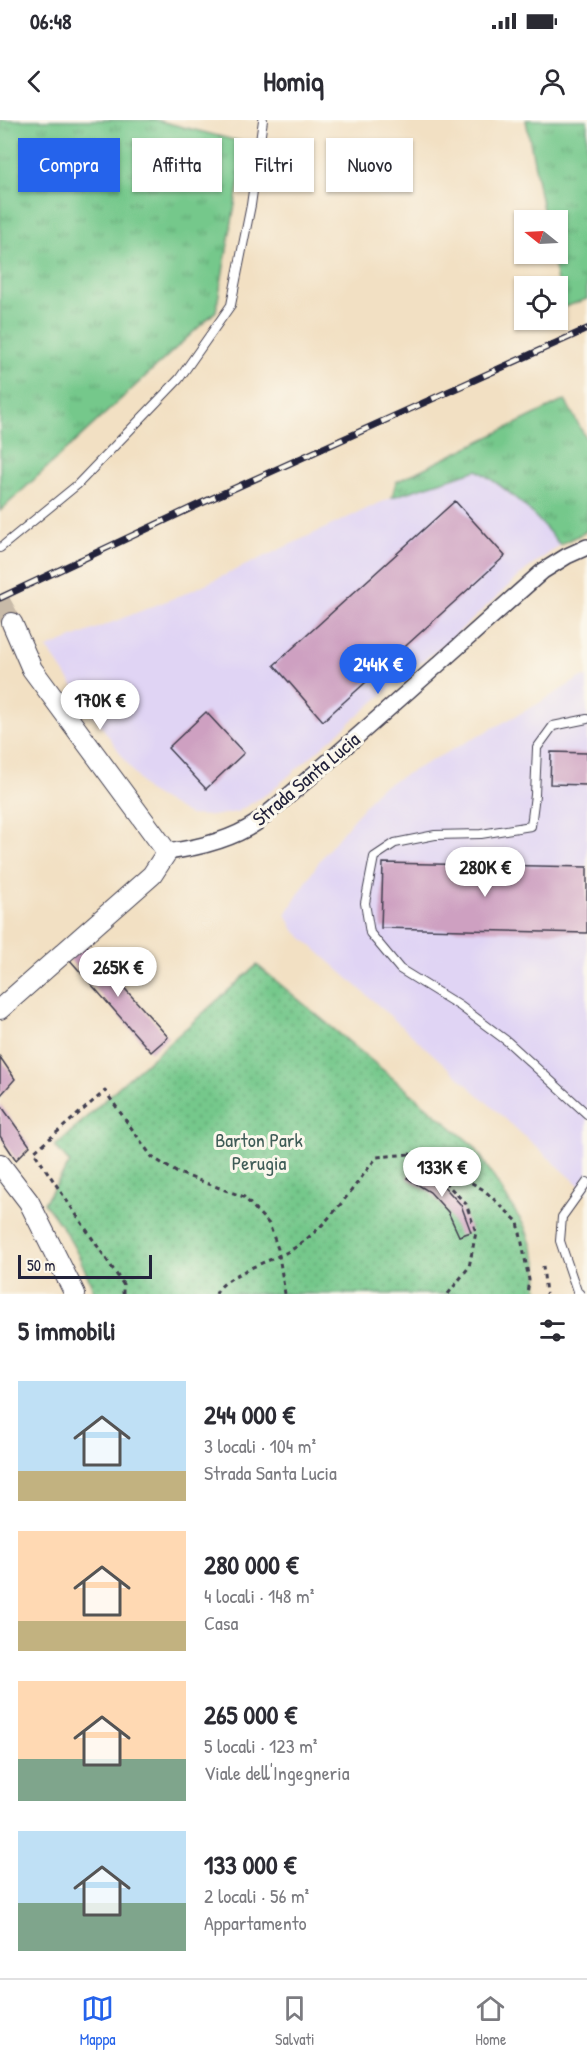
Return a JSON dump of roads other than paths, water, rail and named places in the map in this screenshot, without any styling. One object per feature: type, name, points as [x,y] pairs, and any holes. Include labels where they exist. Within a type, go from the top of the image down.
[{"type":"street","name":"Strada Santa Lucia","points":[[167,852],[189,849],[245,830],[256,823],[331,761],[543,571],[587,547]]},
{"type":"street","points":[[0,1010],[152,875],[167,852],[32,669],[12,623]]},
{"type":"street","points":[[0,1164],[28,1202],[75,1294]]},
{"type":"lane","points":[[0,548],[77,485],[179,379],[231,305],[251,205],[263,120]]},
{"type":"lane","points":[[587,719],[554,726],[537,748],[531,826],[482,834],[435,835],[395,843],[374,857],[365,903],[370,933],[400,969],[460,1006],[507,1041],[587,1114]]},
{"type":"lane","points":[[577,1293],[560,1241],[562,1217],[587,1182]]},
{"type":"tunnel","points":[[0,601],[12,623]]},
{"type":"railway","points":[[0,598],[204,502],[587,329]]},
{"type":"park label","name":"Barton Park Perugia","points":[[259,1152]]}]
